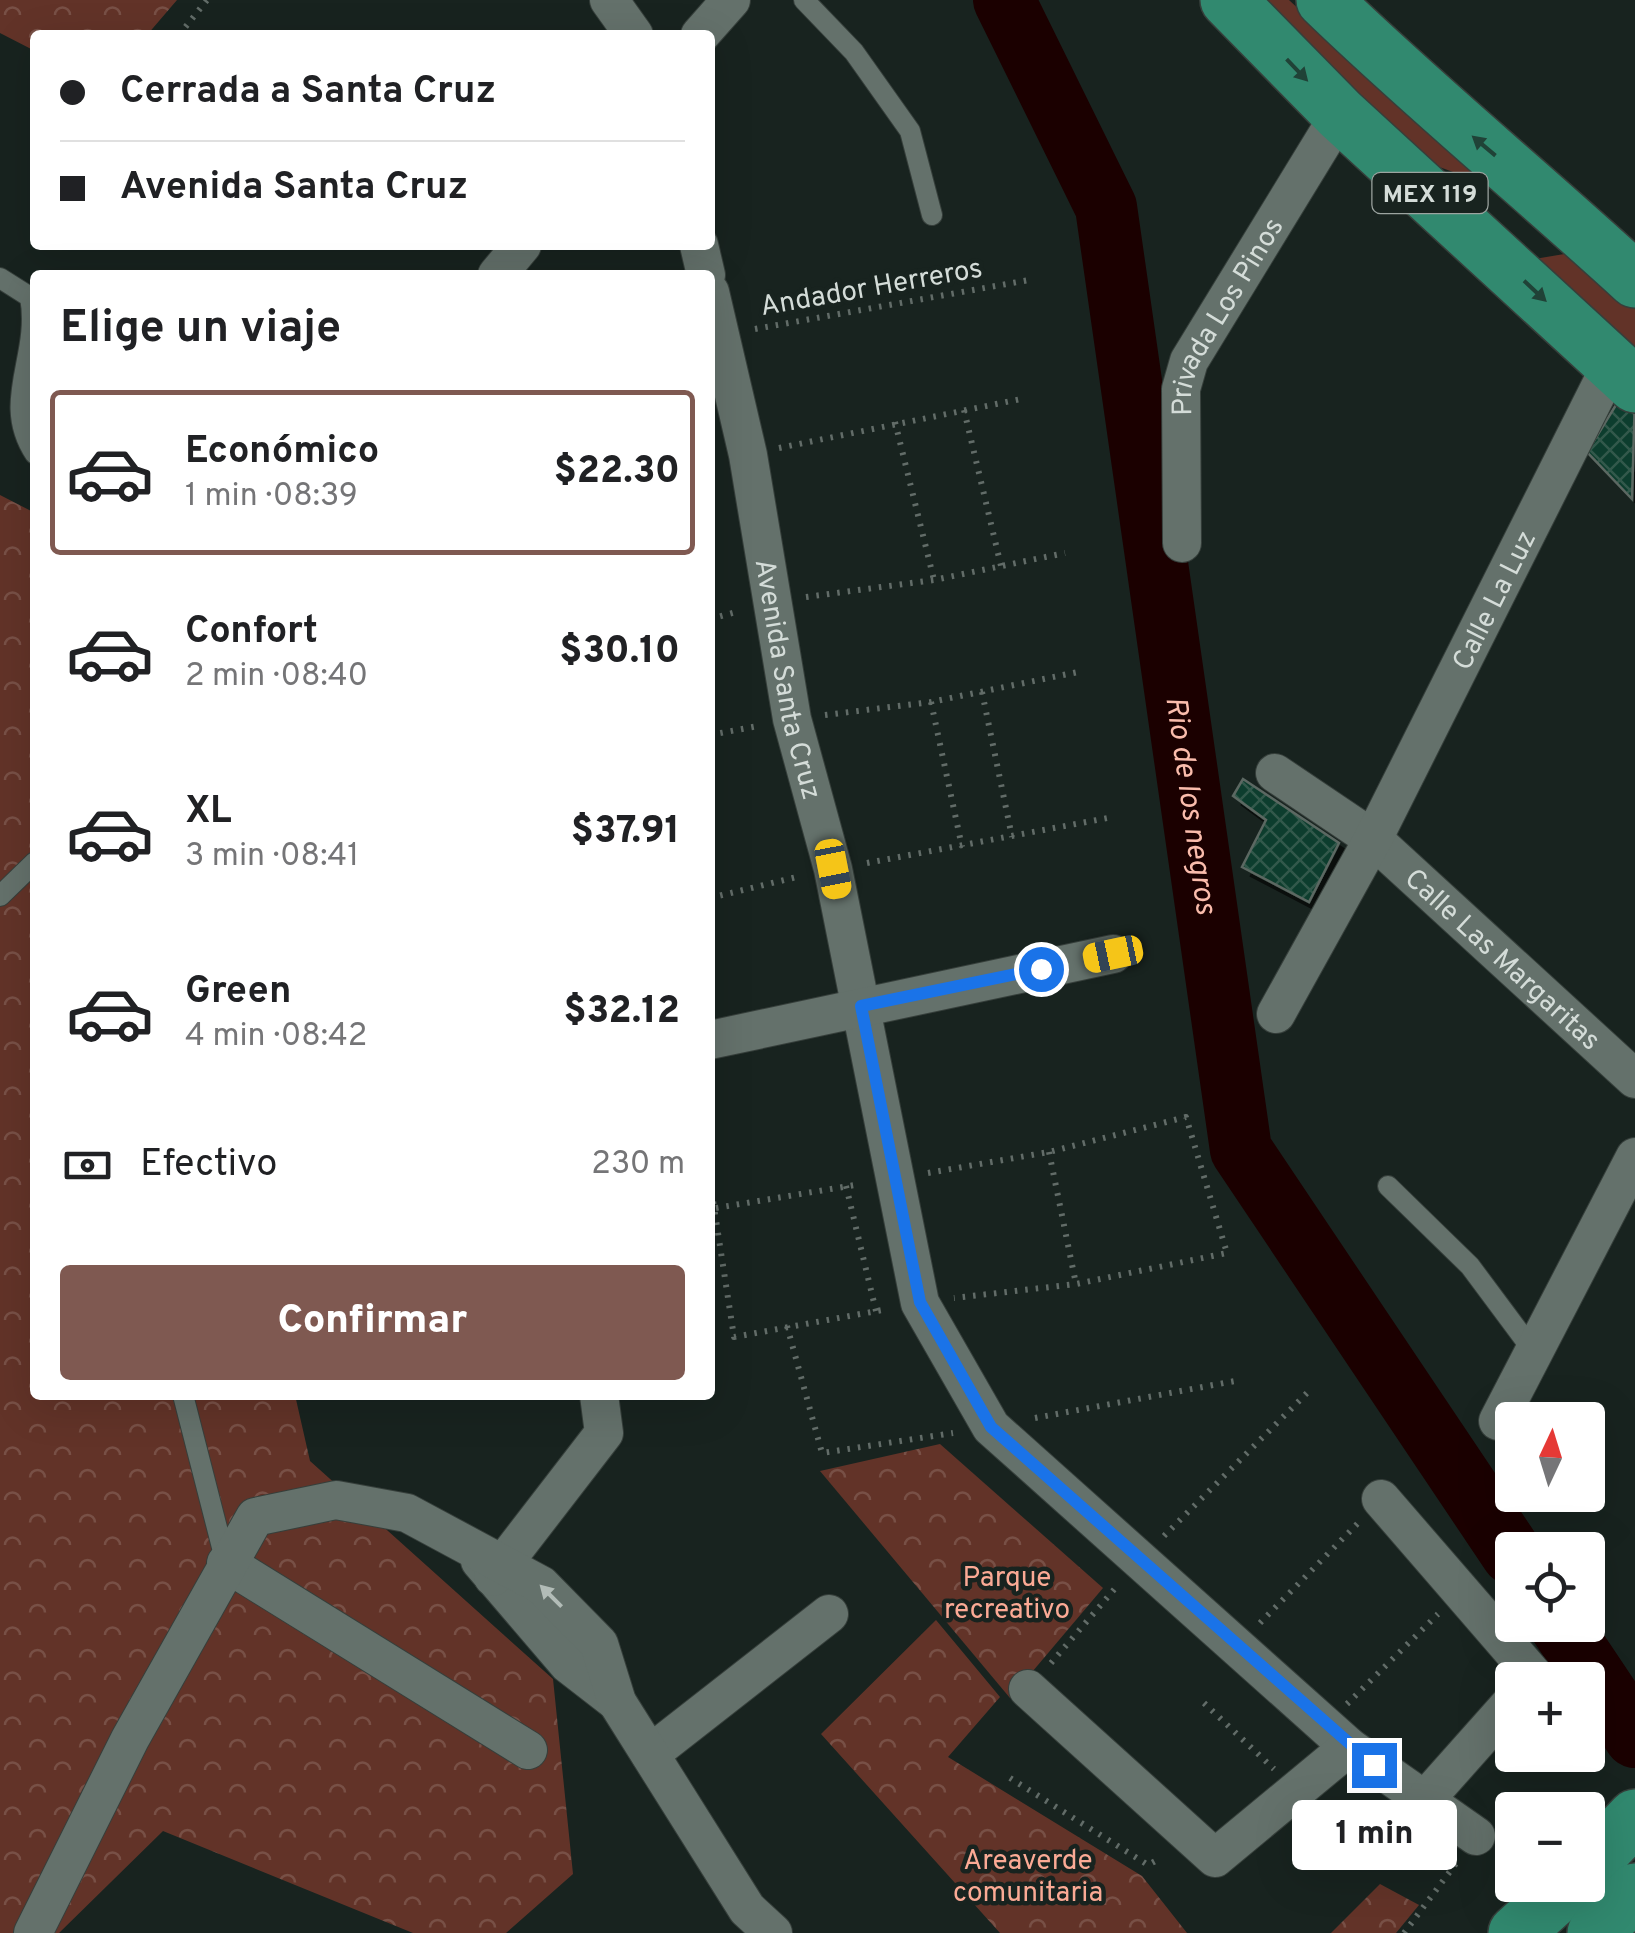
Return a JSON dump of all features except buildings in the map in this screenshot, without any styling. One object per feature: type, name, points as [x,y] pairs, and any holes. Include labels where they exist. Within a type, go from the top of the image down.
[{"type":"main road","name":"MEX 119","points":[[1228,0],[1340,114],[1397,162],[1624,374]]},
{"type":"main road","name":"MEX 119","points":[[1324,0],[1414,88],[1541,194],[1635,280]]},
{"type":"main road","points":[[1397,162],[1426,172],[1508,227],[1518,229],[1535,221],[1543,203],[1541,194]]},
{"type":"main road","points":[[1605,1849],[1632,1821]]},
{"type":"main road","points":[[1594,1933],[1635,1891]]},
{"type":"main road","points":[[1516,1933],[1550,1902]]},
{"type":"street","points":[[609,0],[630,30]]},
{"type":"street","points":[[704,30],[731,0]]},
{"type":"street","name":"Privada Los Pinos","points":[[1182,543],[1182,388],[1189,361],[1340,114]]},
{"type":"street","points":[[500,270],[518,250]]},
{"type":"street","name":"Avenida Santa Cruz","points":[[715,314],[748,455],[792,719],[833,869],[892,1179],[920,1302],[991,1427],[1337,1737],[1476,1836]]},
{"type":"street","name":"Calle La Luz","points":[[1276,1014],[1624,374]]},
{"type":"street","name":"Calle Las Margaritas","points":[[1275,774],[1373,839],[1635,1079]]},
{"type":"street","points":[[715,1039],[1113,954]]},
{"type":"street","points":[[1508,1402],[1635,1157]]},
{"type":"street","points":[[490,1564],[604,1433],[600,1400]]},
{"type":"street","points":[[1381,1499],[1460,1592],[1510,1662]]},
{"type":"street","points":[[33,1933],[130,1739],[226,1563],[255,1518],[336,1500],[407,1513],[490,1564],[570,1640],[617,1702],[747,1909],[773,1933]]},
{"type":"street","points":[[226,1563],[528,1750]]},
{"type":"street","points":[[650,1754],[829,1614]]},
{"type":"street","points":[[1028,1689],[1205,1848],[1297,1790],[1337,1737]]},
{"type":"street","points":[[1424,1801],[1495,1722]]},
{"type":"lane","points":[[804,0],[854,52],[910,131],[932,215]]},
{"type":"lane","points":[[0,278],[30,296]]},
{"type":"lane","points":[[30,334],[9,400],[18,438],[30,449]]},
{"type":"lane","points":[[0,896],[30,867]]},
{"type":"lane","points":[[1388,1186],[1470,1266],[1534,1352]]},
{"type":"lane","points":[[183,1400],[226,1563]]},
{"type":"path","points":[[183,30],[207,0]]},
{"type":"path","name":"Andador Herreros","points":[[720,336],[1030,280]]},
{"type":"path","points":[[748,455],[1021,398]]},
{"type":"path","points":[[964,410],[1001,566]]},
{"type":"path","points":[[896,422],[934,580]]},
{"type":"path","points":[[772,602],[934,580],[1066,553]]},
{"type":"path","points":[[715,734],[792,719],[931,702],[1078,672]]},
{"type":"path","points":[[982,692],[1012,837]]},
{"type":"path","points":[[931,702],[962,847]]},
{"type":"path","points":[[715,897],[833,869],[1113,817]]},
{"type":"path","points":[[715,1230],[734,1336],[920,1302],[1076,1284],[1226,1253],[1186,1117],[1048,1152],[716,1208]]},
{"type":"path","points":[[1048,1152],[1076,1284]]},
{"type":"path","points":[[846,1186],[876,1311]]},
{"type":"path","points":[[715,1204],[715,1216]]},
{"type":"path","points":[[787,1326],[822,1453],[991,1427],[1235,1381]]},
{"type":"path","points":[[1028,1689],[1139,1560],[1312,1388]]},
{"type":"path","points":[[1236,1647],[1381,1499]]},
{"type":"path","points":[[1337,1737],[1460,1592]]},
{"type":"path","points":[[1204,1703],[1297,1790]]},
{"type":"path","points":[[1010,1778],[1148,1866],[1205,1848]]},
{"type":"path","points":[[1404,1933],[1476,1836]]},
{"type":"green space","points":[[0,0],[177,0],[151,30],[30,30],[30,48],[0,33]]},
{"type":"green space","points":[[1249,0],[1289,0],[1486,184],[1412,157]]},
{"type":"green space","points":[[1576,252],[1635,305],[1635,358],[1523,261]]},
{"type":"green space","points":[[0,495],[30,510],[30,1400],[296,1400],[310,1461],[553,1679],[573,1874],[506,1933],[413,1933],[163,1831],[59,1933],[0,1933]]},
{"type":"green space","name":"Parque recreativo","points":[[940,1444],[1103,1588],[1010,1698],[820,1471]]},
{"type":"green space","name":"Areaverde comunitaria","points":[[936,1620],[1000,1697],[948,1757],[1142,1876],[1187,1933],[1000,1933],[821,1734]]},
{"type":"green space","points":[[1380,1884],[1419,1905],[1396,1933],[1331,1933]]},
{"type":"waterway","name":"Rio de los negros","points":[[1004,0],[1106,207],[1241,1150],[1497,1532]]},
{"type":"waterway","name":"Rio de los negros","points":[[1571,1642],[1635,1737]]},
{"type":"route","points":[[1041,969],[861,1006],[892,1179],[920,1302],[991,1427],[1325,1726],[1374,1765]]}]
